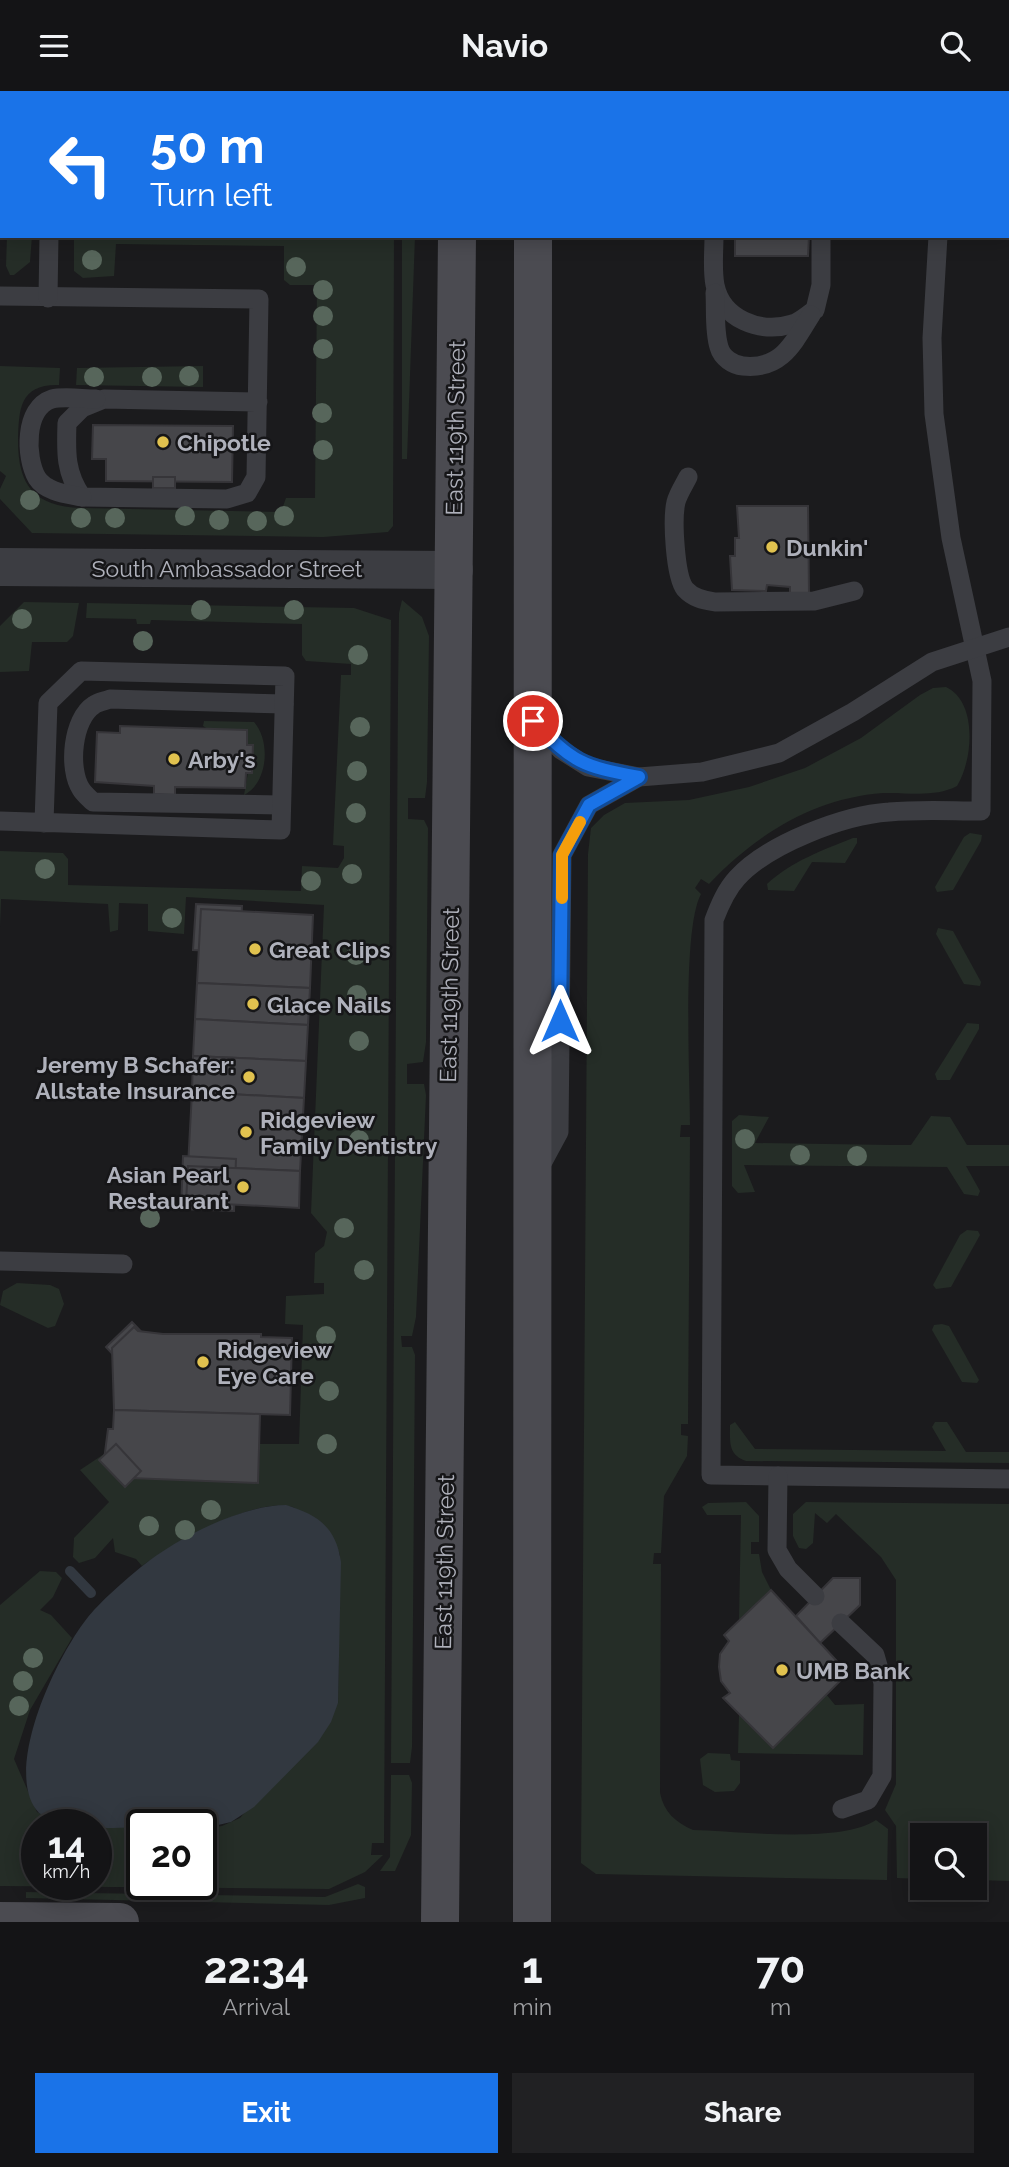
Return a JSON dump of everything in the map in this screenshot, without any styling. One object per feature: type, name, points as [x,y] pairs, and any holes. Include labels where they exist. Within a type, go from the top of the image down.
[{"type":"main road","name":"East 119th Street","points":[[440,1922],[457,238]]},
{"type":"main road","points":[[532,1922],[533,238]]},
{"type":"main road","points":[[0,1921],[120,1922]]},
{"type":"street","name":"South Ambassador Street","points":[[0,567],[454,570]]},
{"type":"lane","points":[[48,298],[49,238]]},
{"type":"lane","points":[[713,238],[719,347],[723,356],[736,365],[759,367],[778,361],[815,310],[821,285],[821,238]]},
{"type":"lane","points":[[939,238],[932,338],[934,414],[951,538],[982,681],[981,811],[887,811],[834,824],[782,846],[739,876],[723,897],[713,920],[710,1475],[1009,1479]]},
{"type":"lane","points":[[715,285],[722,306],[740,321],[766,327],[793,324],[815,310]]},
{"type":"lane","points":[[0,296],[259,299],[258,402],[256,477],[247,493],[227,499],[82,497],[54,491],[38,480],[31,460],[31,424],[38,408],[52,399],[258,402]]},
{"type":"lane","points":[[82,497],[71,481],[65,462],[67,423],[82,408],[104,399]]},
{"type":"lane","points":[[688,477],[676,503],[677,565],[680,581],[687,592],[699,599],[715,602],[814,601],[854,591]]},
{"type":"lane","points":[[533,721],[561,750],[588,767],[639,777],[702,772],[779,753],[853,712],[932,661],[1009,637]]},
{"type":"lane","points":[[0,821],[44,823],[281,830],[285,676],[81,671],[48,703],[44,823]]},
{"type":"lane","points":[[281,805],[93,801],[80,787],[75,766],[76,734],[80,719],[93,705],[110,699],[284,704]]},
{"type":"lane","points":[[532,1183],[559,1132],[562,855],[589,805],[639,777]]},
{"type":"lane","points":[[0,1261],[123,1265]]},
{"type":"lane","points":[[778,1476],[777,1550],[788,1569],[815,1596]]},
{"type":"lane","points":[[841,1623],[875,1655],[883,1683],[882,1776],[868,1800],[842,1809]]},
{"type":"shaded area","points":[[7,238],[32,238],[30,262],[14,275],[10,275],[6,266]]},
{"type":"shaded area","points":[[74,238],[394,238],[393,526],[388,532],[323,537],[32,533],[0,499],[0,489],[6,476],[0,471],[0,366],[60,368],[59,385],[36,389],[24,400],[18,428],[21,470],[32,491],[51,503],[81,508],[281,512],[286,498],[315,498],[317,285],[290,285],[284,280],[284,246],[116,244],[114,276],[83,278],[74,271]]},
{"type":"shaded area","points":[[402,238],[415,238],[407,459],[402,459]]},
{"type":"shaded area","points":[[203,366],[203,387],[76,385],[77,368]]},
{"type":"shaded area","points":[[402,600],[422,617],[429,636],[425,798],[408,798],[408,819],[424,820],[428,828],[426,1042],[423,1062],[407,1064],[407,1084],[424,1084],[426,1095],[416,1317],[412,1336],[401,1336],[402,1347],[412,1347],[415,1355],[412,1747],[410,1763],[391,1763],[398,691],[399,613]]},
{"type":"shaded area","points":[[24,602],[79,603],[73,636],[67,642],[32,642],[29,671],[0,672],[0,626]]},
{"type":"shaded area","points":[[87,603],[354,608],[391,620],[384,1843],[372,1843],[371,1855],[383,1855],[365,1872],[329,1889],[217,1888],[217,1827],[240,1818],[338,1703],[340,1555],[331,1534],[293,1507],[277,1505],[258,1508],[215,1524],[142,1566],[136,1559],[115,1552],[113,1538],[95,1558],[79,1563],[73,1557],[74,1538],[109,1502],[80,1470],[107,1452],[130,1478],[258,1483],[260,1444],[299,1444],[303,1325],[285,1324],[286,1296],[324,1294],[324,1283],[314,1283],[315,1253],[324,1246],[327,1232],[311,1213],[324,905],[186,897],[184,934],[148,931],[148,904],[119,903],[118,930],[110,932],[108,904],[1,899],[0,927],[0,851],[63,853],[68,859],[68,885],[301,891],[302,866],[338,868],[344,858],[344,846],[333,845],[341,675],[351,675],[351,664],[306,661],[302,655],[302,624],[151,620],[150,624],[137,624],[136,619],[86,618]]},
{"type":"shaded area","points":[[946,687],[956,694],[963,705],[970,732],[967,762],[957,786],[939,792],[883,793],[833,802],[787,822],[766,835],[709,884],[701,879],[695,888],[701,894],[695,912],[689,970],[690,1125],[681,1125],[680,1137],[690,1137],[688,1424],[681,1424],[681,1435],[688,1436],[687,1456],[664,1496],[661,1553],[654,1553],[653,1564],[661,1564],[660,1793],[667,1811],[681,1824],[693,1830],[761,1834],[839,1832],[876,1820],[888,1829],[887,1880],[596,1874],[581,1863],[588,854],[591,828],[604,815],[625,803],[689,800],[749,787],[805,768],[861,738],[920,695],[933,688]]},
{"type":"shaded area","points":[[204,721],[254,722],[259,730],[265,750],[262,772],[252,789],[244,795],[253,745],[247,745],[247,730],[208,729],[203,726]]},
{"type":"shaded area","points":[[970,833],[982,835],[981,841],[953,890],[937,892],[935,887],[964,837]]},
{"type":"shaded area","points":[[857,838],[857,843],[845,863],[812,862],[794,891],[768,890],[767,884],[787,869]]},
{"type":"shaded area","points":[[938,928],[953,931],[981,982],[980,986],[964,984],[936,934]]},
{"type":"shaded area","points":[[967,1023],[979,1024],[979,1029],[950,1080],[937,1080],[935,1074]]},
{"type":"shaded area","points":[[739,1115],[769,1117],[755,1143],[892,1145],[911,1145],[931,1116],[950,1117],[967,1145],[1009,1145],[1009,1166],[966,1166],[980,1191],[978,1196],[964,1194],[947,1167],[744,1165],[755,1192],[738,1193],[732,1186],[732,1121]]},
{"type":"shaded area","points":[[967,1230],[978,1231],[980,1235],[951,1287],[936,1289],[933,1285],[960,1235]]},
{"type":"shaded area","points":[[17,1283],[50,1285],[59,1289],[64,1304],[55,1326],[48,1328],[0,1305],[3,1291]]},
{"type":"shaded area","points":[[934,1325],[949,1326],[979,1380],[977,1383],[962,1382],[932,1330]]},
{"type":"shaded area","points":[[735,1422],[755,1449],[946,1451],[932,1427],[935,1422],[947,1422],[966,1452],[1009,1452],[1009,1463],[746,1461],[736,1455],[731,1447],[730,1425]]},
{"type":"shaded area","points":[[746,1502],[759,1516],[759,1542],[751,1542],[751,1554],[759,1554],[762,1572],[771,1590],[739,1621],[741,1515],[707,1515],[702,1507],[708,1503]]},
{"type":"shaded area","points":[[806,1502],[1009,1504],[1009,1881],[987,1880],[987,1823],[910,1823],[910,1879],[897,1878],[896,1826],[885,1810],[896,1784],[896,1580],[881,1557],[836,1514],[827,1523],[815,1513],[813,1543],[806,1549],[799,1548],[793,1536],[793,1514]]},
{"type":"shaded area","points":[[286,1505],[316,1518],[330,1531],[339,1550],[338,1703],[331,1722],[318,1742],[254,1807],[231,1822],[217,1825],[217,1809],[126,1809],[126,1828],[112,1827],[112,1809],[37,1809],[29,1794],[26,1769],[30,1741],[51,1680],[80,1628],[117,1587],[172,1545],[229,1517]]},
{"type":"shaded area","points":[[40,1571],[56,1572],[62,1578],[53,1597],[40,1610],[51,1615],[72,1638],[30,1710],[14,1759],[36,1809],[21,1809],[21,1886],[0,1886],[0,1605]]},
{"type":"shaded area","points":[[826,1694],[835,1705],[864,1704],[863,1755],[738,1753],[739,1714],[773,1748]]},
{"type":"shaded area","points":[[708,1753],[730,1754],[731,1760],[740,1761],[740,1783],[734,1791],[715,1792],[703,1785],[700,1759]]},
{"type":"shaded area","points":[[391,1775],[409,1775],[412,1783],[411,1835],[395,1871],[380,1871],[390,1857]]},
{"type":"shaded area","points":[[112,1827],[126,1827],[126,1887],[112,1887]]},
{"type":"shaded area","points":[[358,1884],[365,1887],[365,1898],[329,1905],[112,1900],[112,1893],[126,1894],[126,1900],[217,1900],[217,1895],[325,1897]]},
{"type":"building","points":[[735,238],[809,238],[808,256],[735,256]]},
{"type":"building","name":"Chipotle","points":[[93,425],[233,426],[232,482],[106,481],[106,459],[92,459]]},
{"type":"building","points":[[153,477],[175,477],[175,488],[153,488]]},
{"type":"building","name":"Dunkin'","points":[[737,506],[808,506],[809,593],[790,593],[790,587],[767,585],[766,591],[732,590],[730,556],[735,556],[735,538],[739,538]]},
{"type":"building","name":"Arby's","points":[[120,726],[247,730],[247,745],[253,745],[252,773],[246,773],[245,788],[175,787],[175,795],[154,794],[154,786],[95,782],[97,732],[120,733]]},
{"type":"building","points":[[196,904],[242,906],[240,952],[193,950]]},
{"type":"building","name":"Great Clips","points":[[201,909],[313,915],[310,988],[197,983]]},
{"type":"building","name":"Glace Nails","points":[[197,983],[310,988],[308,1025],[195,1019]]},
{"type":"building","points":[[195,1019],[308,1025],[306,1061],[193,1056]]},
{"type":"building","name":"Jeremy B Schafer: Allstate Insurance","points":[[193,1056],[306,1061],[304,1098],[192,1092]]},
{"type":"building","name":"Ridgeview Family Dentistry","points":[[192,1092],[304,1098],[300,1171],[188,1166]]},
{"type":"building","points":[[183,1156],[236,1159],[234,1211],[181,1209]]},
{"type":"building","name":"Asian Pearl Restaurant","points":[[188,1166],[300,1171],[299,1208],[186,1202]]},
{"type":"building","points":[[132,1322],[149,1340],[122,1364],[106,1347]]},
{"type":"building","name":"Ridgeview Eye Care","points":[[134,1327],[138,1331],[163,1334],[261,1334],[261,1337],[292,1338],[290,1415],[114,1410],[112,1348]]},
{"type":"building","points":[[114,1410],[260,1414],[258,1483],[130,1478],[125,1482],[104,1460],[108,1429],[113,1429]]},
{"type":"building","points":[[116,1444],[141,1471],[125,1487],[99,1460]]},
{"type":"building","points":[[833,1578],[860,1578],[860,1605],[820,1643],[796,1616]]},
{"type":"building","name":"UMB Bank","points":[[771,1590],[848,1673],[773,1748],[723,1698],[730,1693],[721,1681],[719,1667],[720,1654],[729,1641],[724,1635]]},
{"type":"waterway","points":[[70,1571],[91,1593]]},
{"type":"slow traffic","points":[[562,898],[562,855],[580,822]]},
{"type":"place","name":"Chipotle","points":[[163,442]]},
{"type":"place","name":"Dunkin'","points":[[772,547]]},
{"type":"place","name":"Arby's","points":[[174,759]]},
{"type":"place","name":"Great Clips","points":[[255,949]]},
{"type":"place","name":"Glace Nails","points":[[253,1004]]},
{"type":"place","name":"Jeremy B Schafer: Allstate Insurance","points":[[249,1077]]},
{"type":"place","name":"Ridgeview Family Dentistry","points":[[246,1132]]},
{"type":"place","name":"Asian Pearl Restaurant","points":[[243,1187]]},
{"type":"place","name":"Ridgeview Eye Care","points":[[203,1362]]},
{"type":"place","name":"UMB Bank","points":[[782,1670]]},
{"type":"route","points":[[533,721],[561,750],[588,767],[639,777],[589,805],[562,855],[560,1021]]}]
